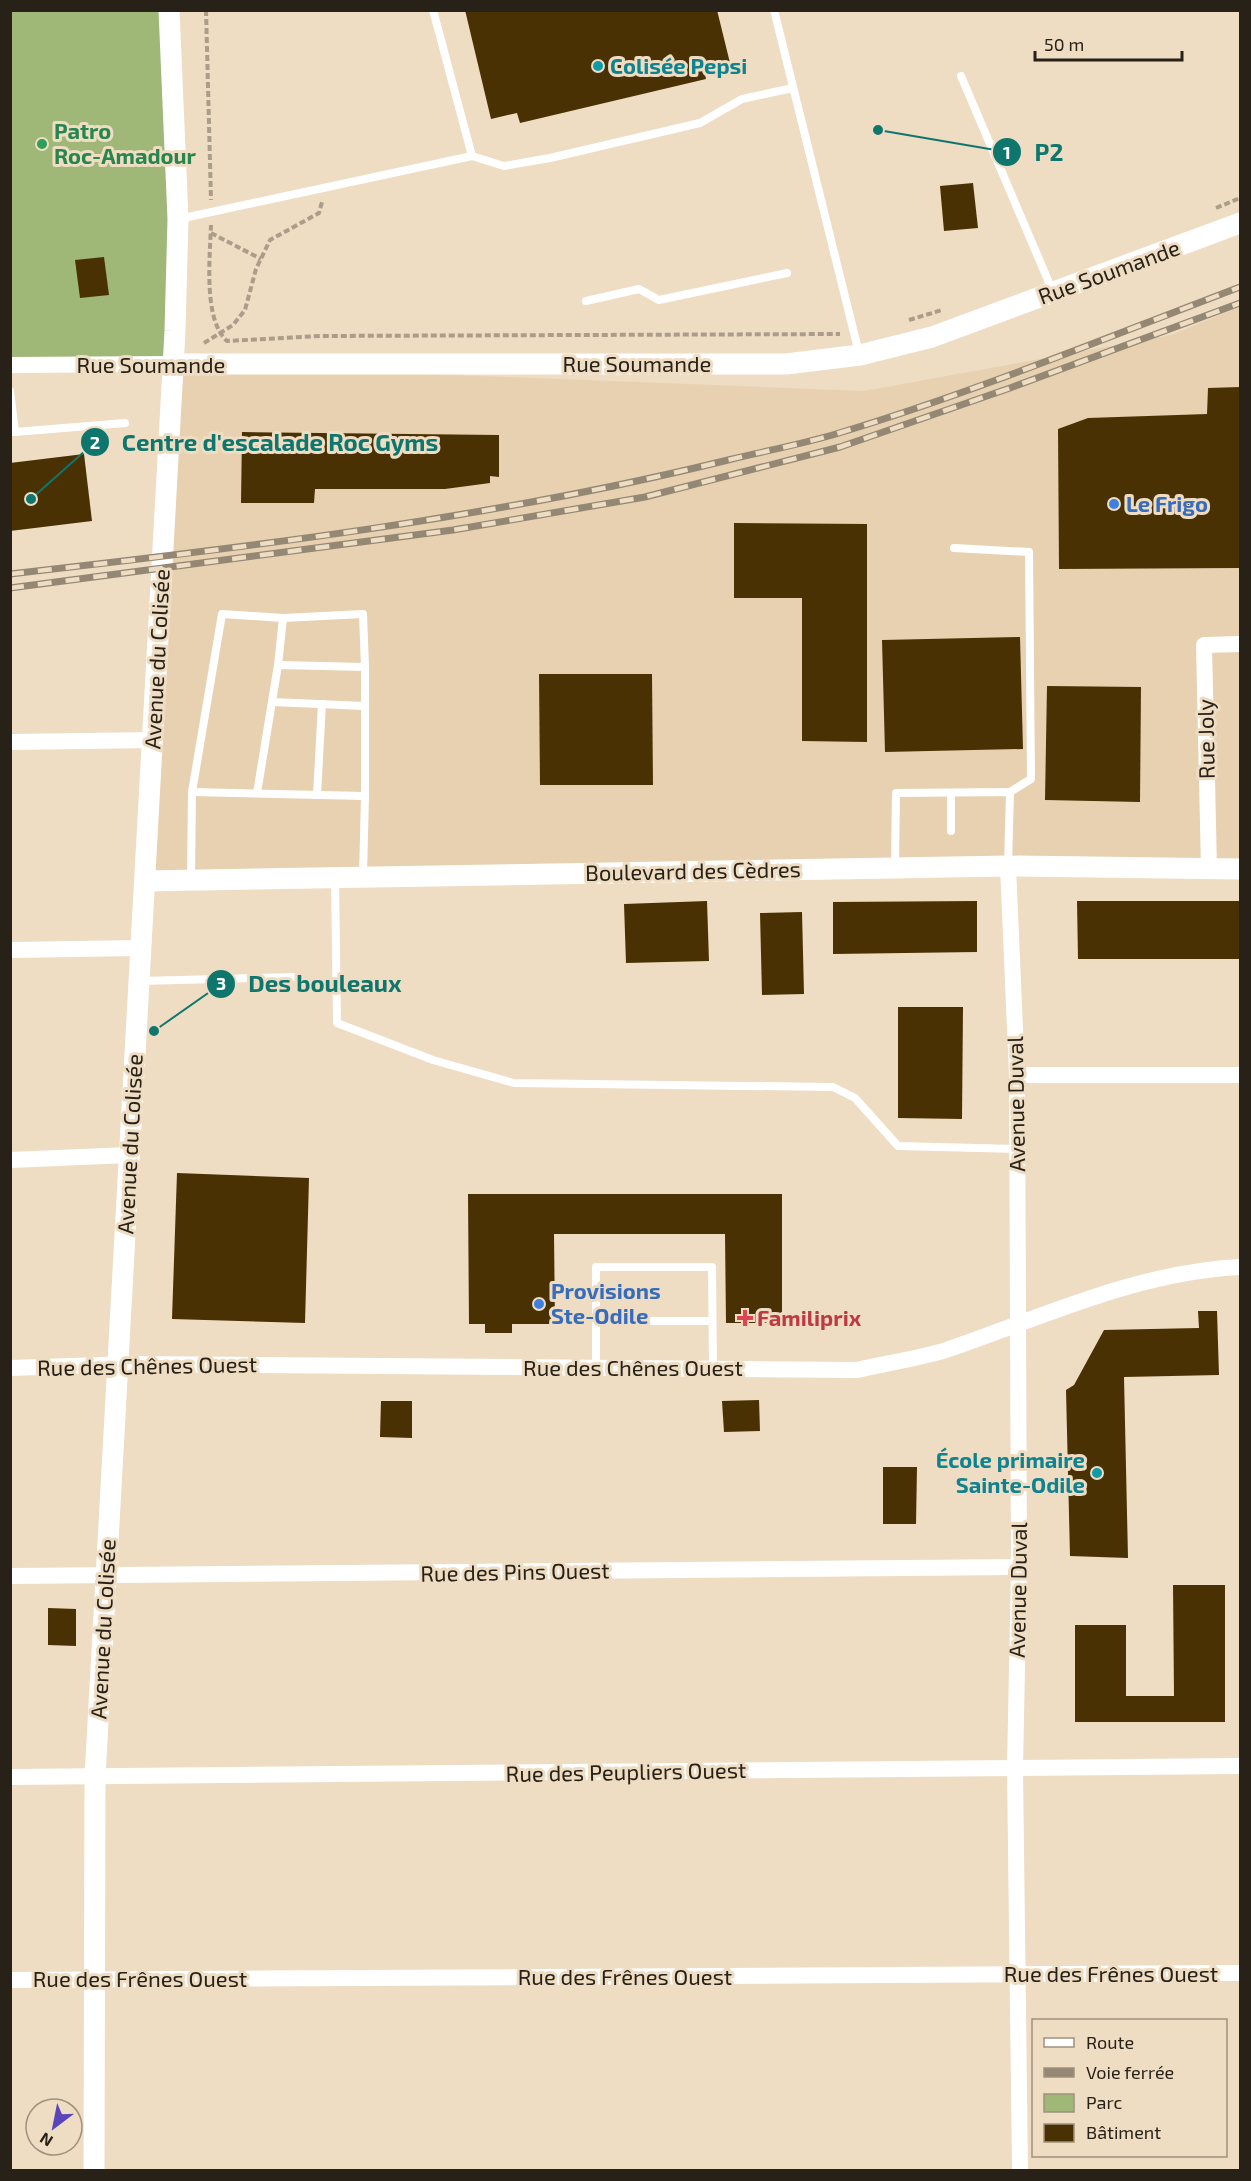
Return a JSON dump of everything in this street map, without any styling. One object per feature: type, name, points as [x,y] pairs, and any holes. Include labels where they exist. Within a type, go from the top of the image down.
[{"type":"street","name":"Avenue du Colisée","points":[[94,2170],[95,1777],[173,364],[178,219],[169,10]]},
{"type":"street","name":"Rue Soumande","points":[[10,365],[786,364],[860,355],[932,338],[1240,223]]},
{"type":"street","name":"Rue Joly","points":[[1209,869],[1204,645],[1240,644]]},
{"type":"street","points":[[10,742],[153,740]]},
{"type":"street","name":"Boulevard des Cèdres","points":[[145,881],[1008,866],[1240,869]]},
{"type":"street","name":"Avenue Duval","points":[[1008,866],[1017,1075],[1019,1567],[1015,1768],[1020,2170]]},
{"type":"street","points":[[10,950],[141,948]]},
{"type":"street","points":[[1017,1075],[1240,1075]]},
{"type":"street","points":[[10,1160],[129,1155]]},
{"type":"street","name":"Rue des Chênes Ouest","points":[[10,1368],[118,1364],[857,1370],[944,1351],[1105,1292],[1205,1269],[1240,1267]]},
{"type":"street","name":"Rue des Pins Ouest","points":[[10,1576],[106,1577],[1019,1567]]},
{"type":"street","name":"Rue des Peupliers Ouest","points":[[10,1777],[1240,1766]]},
{"type":"street","name":"Rue des Frênes Ouest","points":[[10,1980],[1240,1973]]},
{"type":"lane","points":[[433,10],[472,156]]},
{"type":"lane","points":[[774,10],[860,355]]},
{"type":"lane","points":[[961,76],[1053,293]]},
{"type":"lane","points":[[178,219],[472,156],[504,166],[550,158],[700,123],[742,99],[793,88]]},
{"type":"lane","points":[[586,301],[639,289],[659,300],[787,273]]},
{"type":"lane","points":[[10,391],[13,432],[125,423]]},
{"type":"lane","points":[[895,868],[896,793],[1010,792],[1031,779],[1029,552],[954,548]]},
{"type":"lane","points":[[190,879],[192,792],[222,614],[284,618],[363,614],[365,667],[363,876]]},
{"type":"lane","points":[[258,793],[284,618]]},
{"type":"lane","points":[[278,665],[365,667]]},
{"type":"lane","points":[[272,702],[364,706]]},
{"type":"lane","points":[[317,795],[322,704]]},
{"type":"lane","points":[[192,792],[365,796]]},
{"type":"lane","points":[[1008,866],[1010,792]]},
{"type":"lane","points":[[951,793],[951,831]]},
{"type":"lane","points":[[334,877],[337,1023],[433,1060],[514,1083],[833,1086],[855,1098],[898,1146],[1017,1149]]},
{"type":"lane","points":[[139,981],[298,977]]},
{"type":"lane","points":[[597,1368],[596,1267],[712,1267],[713,1369]]},
{"type":"lane","points":[[596,1321],[712,1321]]},
{"type":"path","points":[[206,10],[212,211],[212,315],[219,333],[227,340],[320,336],[855,334]]},
{"type":"path","points":[[219,333],[233,325],[245,310],[261,259],[270,240],[319,213],[326,187]]},
{"type":"path","points":[[211,233],[261,259]]},
{"type":"path","points":[[905,321],[946,308]]},
{"type":"shaded area","points":[[1240,307],[1240,864],[145,881],[173,364],[864,391],[1171,335]]},
{"type":"green space","points":[[11,11],[173,11],[173,364],[11,365]]},
{"type":"building","name":"Colisée Pepsi","points":[[465,10],[717,10],[730,63],[704,69],[706,79],[520,123],[517,113],[491,119]]},
{"type":"building","points":[[973,183],[978,228],[944,231],[940,186]]},
{"type":"building","points":[[104,257],[109,295],[80,298],[75,260]]},
{"type":"building","points":[[1240,387],[1240,568],[1059,569],[1058,429],[1088,418],[1207,414],[1208,388]]},
{"type":"building","points":[[242,432],[499,435],[499,477],[490,476],[490,483],[445,489],[315,489],[314,503],[241,503]]},
{"type":"building","points":[[84,454],[92,521],[10,531],[10,463]]},
{"type":"building","points":[[734,523],[867,524],[867,742],[802,741],[802,598],[734,598]]},
{"type":"building","points":[[1020,637],[1023,749],[885,752],[882,640]]},
{"type":"building","points":[[539,674],[652,674],[653,785],[540,785]]},
{"type":"building","points":[[1047,686],[1141,687],[1140,802],[1045,800]]},
{"type":"building","points":[[707,901],[709,961],[626,963],[624,904]]},
{"type":"building","points":[[977,901],[977,952],[833,954],[833,902]]},
{"type":"building","points":[[1077,901],[1240,901],[1240,959],[1078,959]]},
{"type":"building","points":[[802,912],[804,994],[762,995],[760,913]]},
{"type":"building","points":[[898,1007],[963,1007],[962,1119],[898,1118]]},
{"type":"building","points":[[177,1173],[309,1178],[305,1323],[172,1319]]},
{"type":"building","points":[[468,1194],[782,1194],[782,1323],[726,1323],[725,1234],[554,1234],[555,1324],[512,1324],[512,1333],[485,1333],[485,1324],[469,1324]]},
{"type":"building","name":"École primaire Sainte-Odile","points":[[1198,1311],[1217,1311],[1219,1375],[1124,1377],[1128,1558],[1070,1556],[1066,1390],[1074,1385],[1104,1330],[1199,1328]]},
{"type":"building","points":[[759,1400],[760,1431],[724,1432],[722,1401]]},
{"type":"building","points":[[381,1401],[412,1401],[412,1438],[380,1437]]},
{"type":"building","points":[[883,1467],[917,1467],[916,1524],[883,1524]]},
{"type":"building","points":[[1173,1585],[1225,1585],[1225,1722],[1075,1722],[1075,1625],[1126,1625],[1126,1696],[1174,1696]]},
{"type":"building","points":[[48,1608],[76,1609],[76,1646],[48,1645]]},
{"type":"railway","points":[[10,574],[371,529],[551,498],[798,444],[940,400],[1240,287]]},
{"type":"railway","points":[[10,588],[453,530],[645,497],[840,447],[1010,388],[1240,303]]},
{"type":"place","name":"Colisée Pepsi","points":[[598,66]]},
{"type":"place","name":"P2","points":[[878,130]]},
{"type":"place","name":"Patro Roc-Amadour","points":[[42,144]]},
{"type":"place","name":"Centre d'escalade Roc Gyms","points":[[31,499]]},
{"type":"place","name":"Le Frigo","points":[[1114,504]]},
{"type":"place","name":"Des bouleaux","points":[[154,1031]]},
{"type":"place","name":"Provisions Ste-Odile","points":[[539,1304]]},
{"type":"place","name":"Familiprix","points":[[745,1318]]},
{"type":"place","name":"École primaire Sainte-Odile","points":[[1097,1473]]}]
